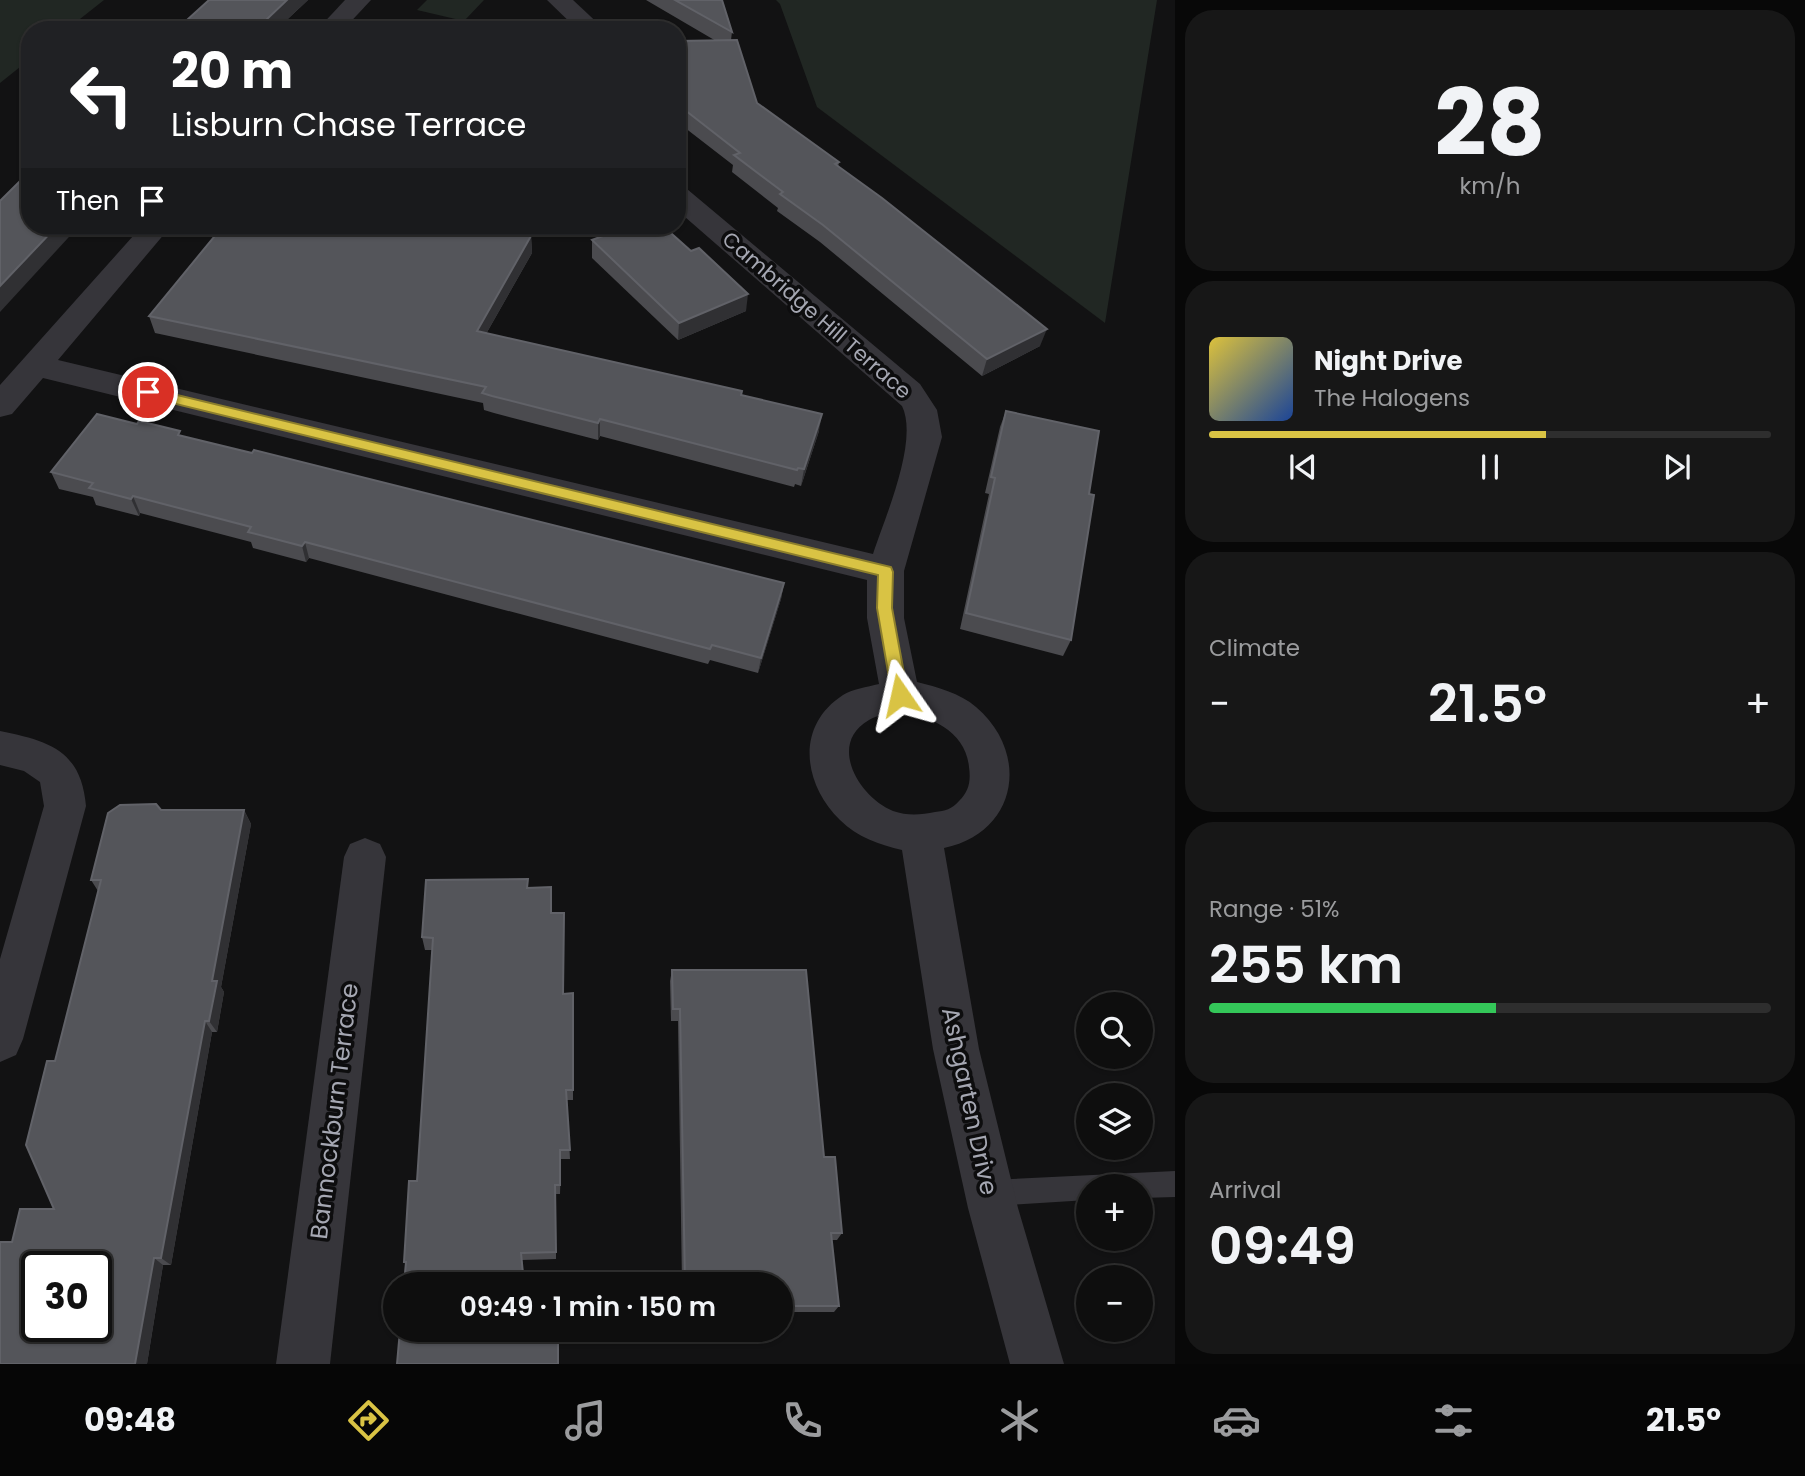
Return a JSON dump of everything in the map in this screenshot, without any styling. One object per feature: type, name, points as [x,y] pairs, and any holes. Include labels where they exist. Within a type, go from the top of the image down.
[{"type":"street","points":[[338,21],[359,0]]},
{"type":"street","points":[[559,0],[583,21]]},
{"type":"street","name":"Cambridge Hill Terrace","points":[[686,203],[901,385],[918,403],[926,432],[886,572],[884,608],[900,695]]},
{"type":"street","points":[[0,406],[149,235]]},
{"type":"street","points":[[35,365],[886,572]]},
{"type":"street","points":[[900,695],[923,698],[944,706],[963,719],[979,735],[988,754],[992,774],[989,793],[980,810],[965,824],[945,832],[921,835],[897,831],[873,822],[838,790],[830,771],[827,751],[831,732],[842,716],[858,704],[878,697],[900,695]]},
{"type":"street","points":[[0,748],[29,754],[55,767],[65,786],[65,806],[0,1039]]},
{"type":"street","name":"Ashgarten Drive","points":[[921,835],[956,1049],[990,1193],[1037,1364]]},
{"type":"street","name":"Bannockburn Terrace","points":[[303,1364],[365,857]]},
{"type":"lane","points":[[1153,1185],[1175,1184]]},
{"type":"lane","points":[[990,1193],[1076,1188]]},
{"type":"shaded area","points":[[0,0],[104,0],[77,21],[21,21],[21,66],[0,83]]},
{"type":"shaded area","points":[[427,0],[484,0],[464,21],[417,10]]},
{"type":"shaded area","points":[[776,0],[1157,0],[1105,323],[817,107],[780,4]]},
{"type":"building","points":[[209,0],[287,0],[265,21],[186,21]]},
{"type":"building","points":[[675,0],[722,0],[732,32]]},
{"type":"building","points":[[737,40],[757,103],[839,162],[835,164],[1047,329],[987,359],[823,225],[780,194],[783,192],[734,155],[740,153],[686,111],[686,41]]},
{"type":"building","points":[[21,180],[21,235],[48,235],[0,286],[0,201]]},
{"type":"building","points":[[216,235],[526,235],[531,236],[477,331],[742,391],[741,395],[822,414],[804,469],[797,470],[600,419],[598,423],[482,393],[486,387],[149,316]]},
{"type":"building","points":[[606,235],[673,235],[691,251],[699,248],[748,294],[679,323],[592,240]]},
{"type":"building","points":[[1006,411],[1099,431],[1089,494],[1094,495],[1071,640],[966,613],[995,478],[991,477]]},
{"type":"building","points":[[97,414],[180,431],[178,435],[252,453],[254,450],[784,583],[761,658],[712,645],[710,649],[305,542],[302,546],[248,532],[251,527],[133,496],[131,499],[89,488],[93,483],[51,472]]},
{"type":"building","points":[[156,804],[161,810],[244,810],[212,981],[217,981],[209,1021],[205,1021],[161,1258],[154,1258],[135,1364],[0,1364],[0,1242],[12,1242],[20,1209],[54,1209],[26,1145],[47,1061],[55,1061],[101,880],[91,880],[108,813],[120,805]]},
{"type":"building","points":[[528,879],[527,888],[551,887],[551,913],[564,913],[563,994],[573,993],[573,1090],[566,1090],[570,1150],[560,1150],[560,1185],[555,1185],[556,1252],[521,1253],[523,1272],[405,1272],[409,1181],[417,1181],[433,938],[422,937],[426,880]]},
{"type":"building","points":[[672,970],[806,970],[824,1157],[835,1157],[842,1233],[831,1233],[839,1306],[793,1306],[793,1272],[685,1272],[680,1009],[673,1009]]},
{"type":"building","points":[[399,1342],[558,1342],[558,1364],[397,1364]]},
{"type":"route","points":[[148,392],[886,572],[884,608],[900,695]]}]
